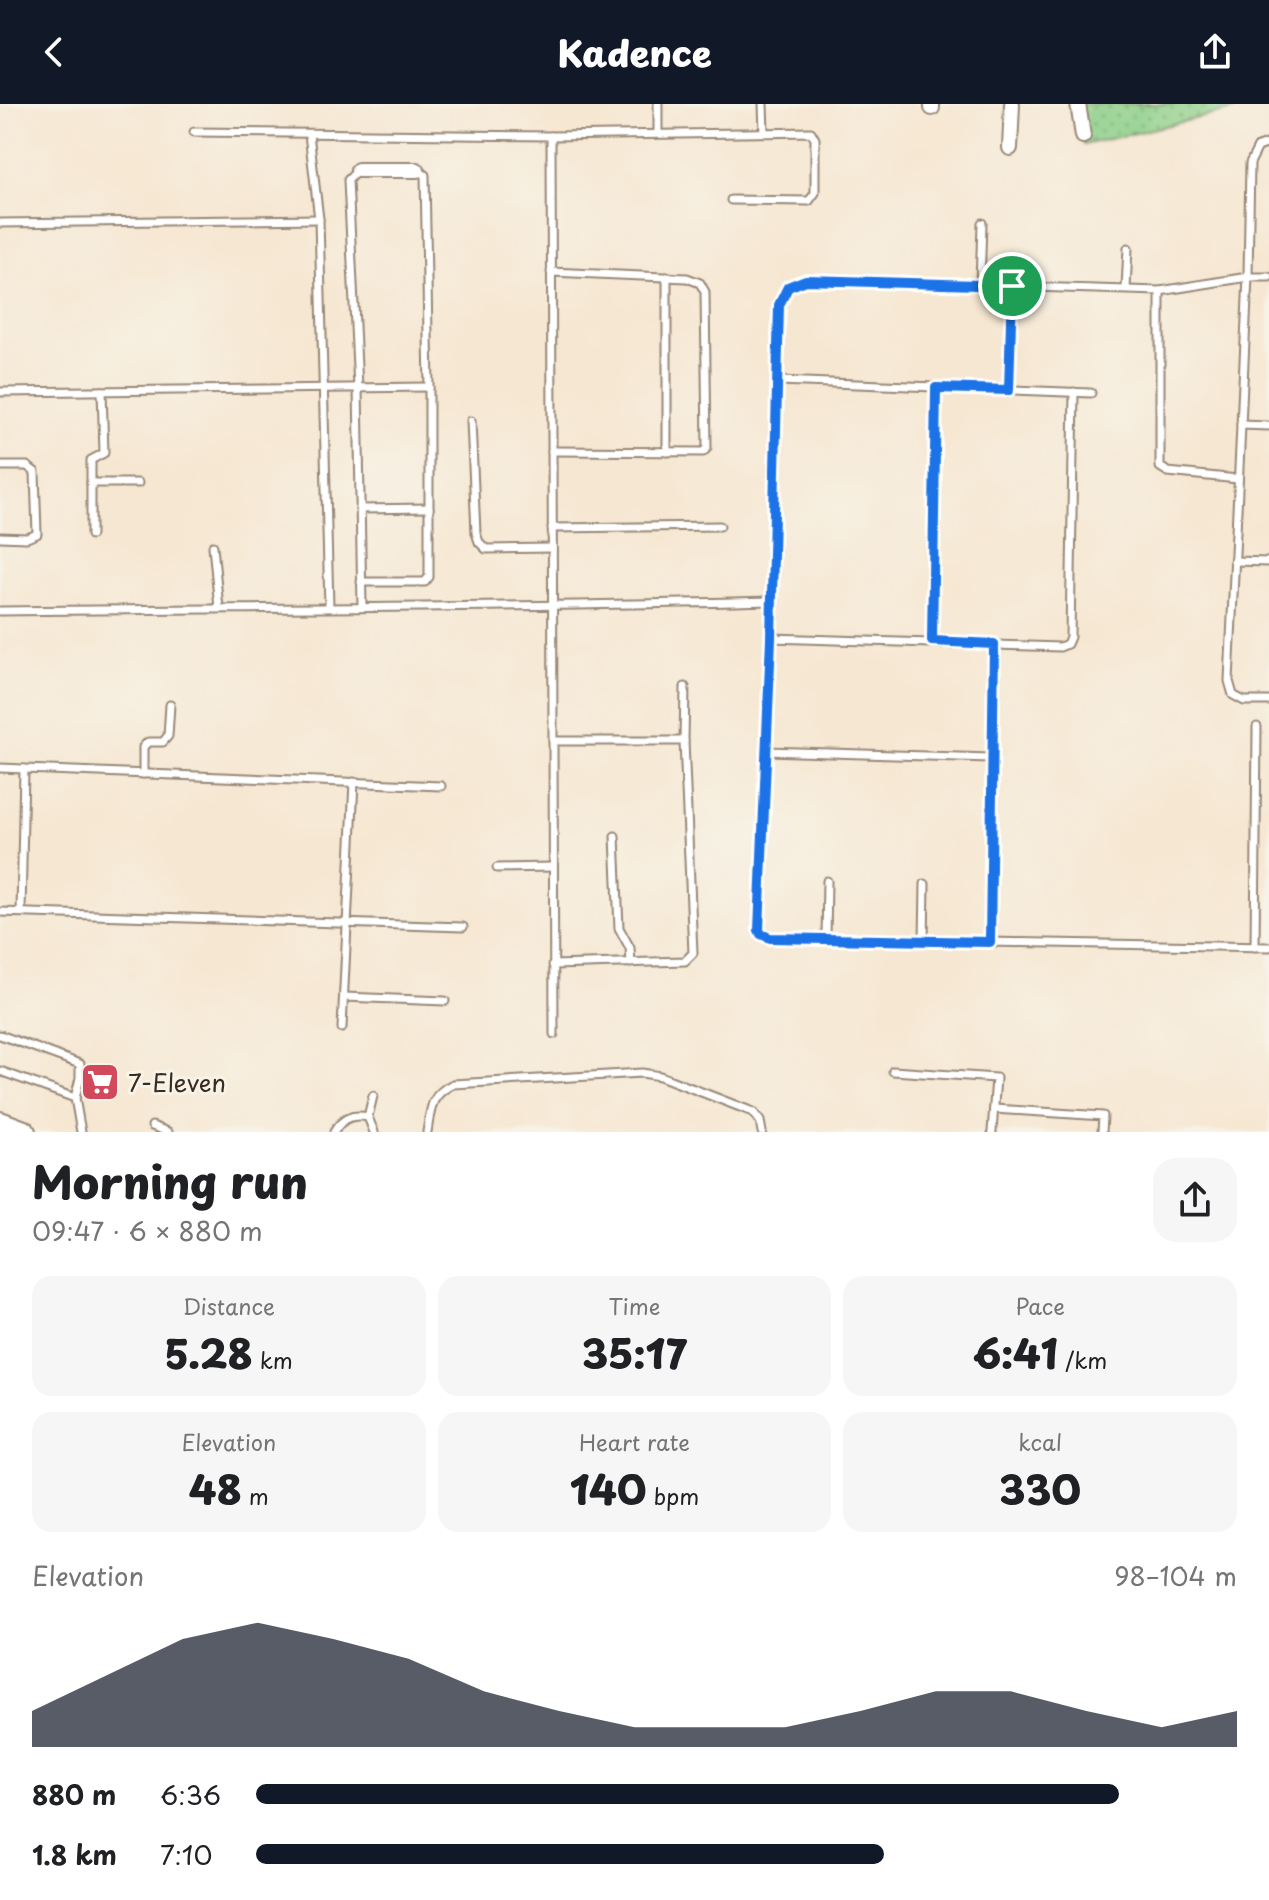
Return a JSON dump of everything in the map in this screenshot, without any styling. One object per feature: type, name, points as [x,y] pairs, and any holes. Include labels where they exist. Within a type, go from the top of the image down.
[{"type":"main road","points":[[0,1123],[24,1132]]},
{"type":"street","points":[[1010,148],[1012,104]]},
{"type":"street","points":[[1078,104],[1083,136]]},
{"type":"street","points":[[358,170],[417,170]]},
{"type":"lane","points":[[658,104],[658,133]]},
{"type":"lane","points":[[763,104],[764,132]]},
{"type":"lane","points":[[194,132],[551,136],[811,132],[815,139],[815,193],[809,201],[731,200]]},
{"type":"lane","points":[[309,134],[319,219],[329,607]]},
{"type":"lane","points":[[551,136],[554,1034]]},
{"type":"lane","points":[[1269,143],[1258,147],[1250,163],[1248,277],[1229,681],[1233,695],[1244,701],[1269,701]]},
{"type":"lane","points":[[358,170],[348,180],[358,388],[362,607]]},
{"type":"lane","points":[[361,582],[425,582],[429,577],[425,175],[417,170]]},
{"type":"lane","points":[[0,223],[319,219]]},
{"type":"lane","points":[[980,285],[982,223]]},
{"type":"lane","points":[[1126,289],[1128,248]]},
{"type":"lane","points":[[551,272],[687,278],[700,283],[705,292],[707,448],[703,452],[552,451]]},
{"type":"lane","points":[[667,277],[667,452]]},
{"type":"lane","points":[[1269,277],[1248,277],[1160,291],[806,280],[788,287],[779,305],[771,638],[759,930],[770,938],[826,940],[1269,947]]},
{"type":"lane","points":[[1009,390],[1012,286]]},
{"type":"lane","points":[[1160,291],[1160,467],[1168,472],[1238,479]]},
{"type":"lane","points":[[778,381],[1091,393]]},
{"type":"lane","points":[[0,392],[429,387]]},
{"type":"lane","points":[[932,641],[936,388]]},
{"type":"lane","points":[[91,535],[91,460],[104,453],[102,391]]},
{"type":"lane","points":[[771,638],[1060,647],[1067,644],[1070,637],[1074,392]]},
{"type":"lane","points":[[471,421],[479,542],[486,549],[552,548]]},
{"type":"lane","points":[[1241,425],[1269,426]]},
{"type":"lane","points":[[0,466],[27,466],[35,472],[37,534],[27,538],[0,537]]},
{"type":"lane","points":[[91,483],[138,483]]},
{"type":"lane","points":[[360,509],[429,508]]},
{"type":"lane","points":[[552,528],[720,526]]},
{"type":"lane","points":[[213,546],[219,608]]},
{"type":"lane","points":[[1234,561],[1269,562]]},
{"type":"lane","points":[[0,611],[552,607],[770,601]]},
{"type":"lane","points":[[990,942],[994,644]]},
{"type":"lane","points":[[553,965],[685,961],[693,953],[684,741],[685,687]]},
{"type":"lane","points":[[143,774],[143,747],[148,742],[163,742],[168,736],[170,705]]},
{"type":"lane","points":[[1255,947],[1257,727]]},
{"type":"lane","points":[[553,741],[684,741]]},
{"type":"lane","points":[[766,751],[991,758]]},
{"type":"lane","points":[[0,768],[441,786]]},
{"type":"lane","points":[[21,912],[24,769]]},
{"type":"lane","points":[[342,1028],[354,782]]},
{"type":"lane","points":[[615,836],[619,928],[630,948],[631,963]]},
{"type":"lane","points":[[497,868],[553,867]]},
{"type":"lane","points":[[826,940],[827,881]]},
{"type":"lane","points":[[924,941],[925,884]]},
{"type":"lane","points":[[0,912],[463,927]]},
{"type":"lane","points":[[344,997],[445,1001]]},
{"type":"lane","points":[[0,1035],[80,1064],[75,1098],[81,1132]]},
{"type":"lane","points":[[0,1071],[75,1098]]},
{"type":"lane","points":[[893,1071],[996,1078],[992,1132]]},
{"type":"lane","points":[[427,1132],[436,1097],[440,1090],[453,1084],[642,1073],[660,1076],[753,1112],[760,1121],[762,1132]]},
{"type":"lane","points":[[373,1096],[368,1117],[374,1132]]},
{"type":"lane","points":[[994,1109],[1103,1116],[1102,1132]]},
{"type":"lane","points":[[334,1132],[349,1116],[368,1117]]},
{"type":"lane","points":[[152,1126],[168,1132]]},
{"type":"green space","points":[[1080,104],[1258,104],[1084,145]]},
{"type":"place","name":"7-Eleven","points":[[100,1082]]},
{"type":"route","points":[[806,280],[1012,286],[1009,390],[936,388],[932,641],[994,644],[990,942],[765,937],[759,925],[771,638],[779,305],[788,287],[806,280]]}]
